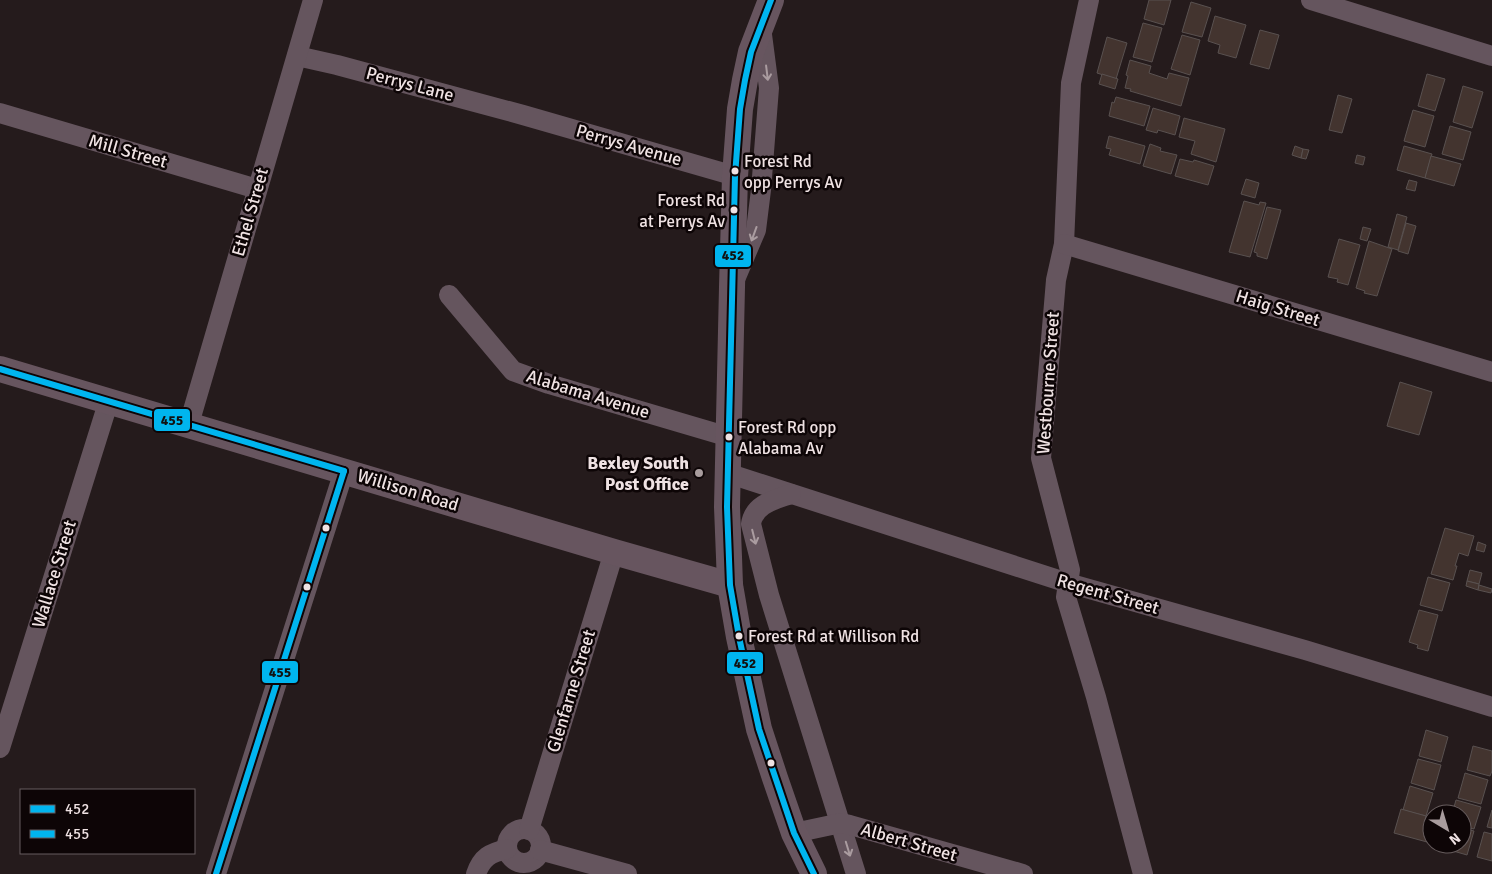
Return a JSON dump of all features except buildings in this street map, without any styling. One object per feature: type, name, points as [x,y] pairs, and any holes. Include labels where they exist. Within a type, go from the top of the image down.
[{"type":"main road","points":[[771,0],[751,52],[744,80],[735,176],[727,473],[730,585],[759,729],[794,833],[814,874]]},
{"type":"main road","name":"Willison Road","points":[[0,369],[730,585]]},
{"type":"street","name":"Ethel Street","points":[[189,424],[313,0]]},
{"type":"street","name":"Westbourne Street","points":[[1089,0],[1071,83],[1064,244],[1056,280],[1041,458],[1070,570],[1066,597],[1096,697],[1143,874]]},
{"type":"street","points":[[1312,0],[1492,56]]},
{"type":"street","points":[[732,287],[756,230],[761,190],[769,88],[761,25]]},
{"type":"street","name":"Perrys Lane","points":[[297,56],[523,115]]},
{"type":"street","name":"Mill Street","points":[[0,113],[257,189]]},
{"type":"street","name":"Perrys Avenue","points":[[523,115],[735,176]]},
{"type":"street","name":"Haig Street","points":[[1064,244],[1492,372]]},
{"type":"street","name":"Alabama Avenue","points":[[449,295],[513,371],[549,384],[729,437]]},
{"type":"street","name":"Wallace Street","points":[[0,748],[109,400]]},
{"type":"street","points":[[216,874],[344,471]]},
{"type":"street","name":"Regent Street","points":[[727,473],[1068,583],[1305,650],[1492,707]]},
{"type":"street","points":[[791,494],[768,502],[759,508],[752,517],[751,524],[769,593],[856,874]]},
{"type":"street","name":"Glenfarne Street","points":[[529,830],[614,552]]},
{"type":"street","name":"Albert Street","points":[[794,833],[841,823],[1023,874]]},
{"type":"street","points":[[534,862],[540,844],[538,838],[529,830],[518,830],[513,833],[509,838],[507,849],[512,859],[517,862],[534,862],[627,874]]},
{"type":"street","points":[[476,874],[481,864],[489,855],[507,849]]},
{"type":"transit line","name":"452","points":[[771,0],[751,52],[745,80],[740,109],[735,176],[727,507],[730,585],[759,729],[794,833],[814,874]]},
{"type":"transit line","name":"455","points":[[0,369],[344,471]]},
{"type":"transit line","name":"455","points":[[216,874],[344,471]]},
{"type":"place","name":"Forest Rd opp Perrys Av","points":[[735,171]]},
{"type":"place","name":"Forest Rd at Perrys Av","points":[[734,210]]},
{"type":"place","name":"Forest Rd opp Alabama Av","points":[[729,437]]},
{"type":"place","name":"Bexley South Post Office","points":[[699,473]]},
{"type":"place","name":"Forest Rd at Willison Rd","points":[[739,636]]}]
